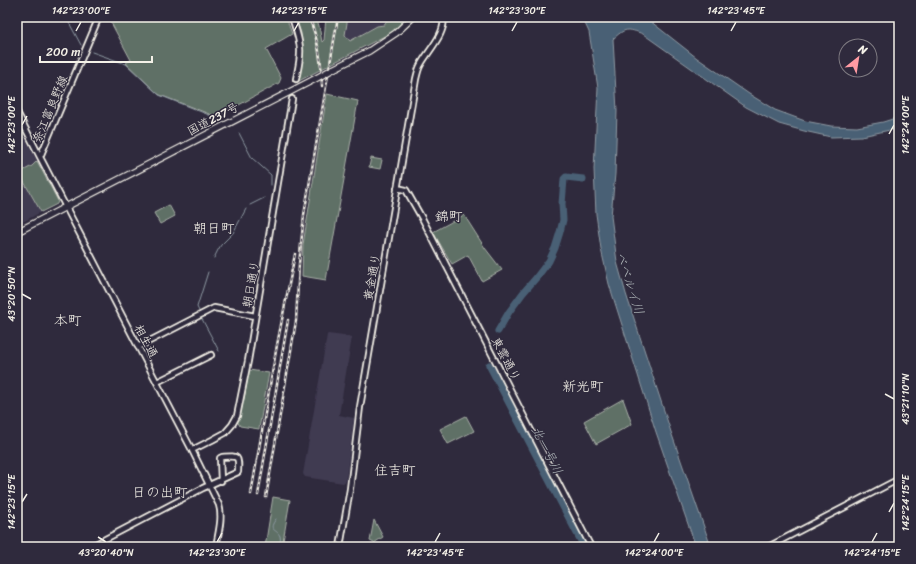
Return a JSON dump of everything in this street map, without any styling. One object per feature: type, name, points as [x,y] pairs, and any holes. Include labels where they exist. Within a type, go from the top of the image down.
[{"type":"highway","name":"国道237号","points":[[17,232],[333,68],[369,51],[396,33],[413,17]]},
{"type":"street","name":"奈江富良野線","points":[[66,206],[40,157],[99,17]]},
{"type":"street","points":[[292,17],[297,30],[300,48],[296,79]]},
{"type":"street","name":"黄金通り","points":[[340,547],[350,489],[360,407],[416,79],[420,67],[442,32],[444,17]]},
{"type":"street","name":"朝日通り","points":[[192,450],[224,433],[232,425],[237,416],[248,361],[292,99]]},
{"type":"street","points":[[17,112],[40,157]]},
{"type":"street","name":"東雲通り","points":[[397,188],[406,190],[423,220],[591,547]]},
{"type":"street","name":"相生通","points":[[66,206],[219,505],[221,510],[216,547]]},
{"type":"street","points":[[138,347],[214,308],[255,316]]},
{"type":"street","points":[[157,382],[211,354]]},
{"type":"street","points":[[90,547],[210,485],[221,481],[238,472],[239,461],[234,456],[220,458],[221,481]]},
{"type":"street","points":[[768,547],[899,479]]},
{"type":"shaded area","points":[[348,17],[390,17],[384,25],[376,26],[350,41],[345,35]]},
{"type":"shaded area","points":[[22,132],[37,161],[32,166],[19,173],[41,212],[17,225],[17,135]]},
{"type":"shaded area","points":[[328,334],[352,337],[339,415],[354,418],[346,481],[343,483],[305,477],[303,474]]},
{"type":"green space","points":[[108,17],[286,17],[292,34],[266,49],[281,78],[279,83],[217,117],[157,93],[126,63],[131,60]]},
{"type":"green space","points":[[295,17],[316,17],[322,42],[324,40],[326,17],[348,17],[345,35],[350,41],[377,26],[384,25],[391,17],[409,17],[394,31],[295,83],[302,49],[301,33]]},
{"type":"green space","points":[[327,94],[358,101],[326,280],[302,276],[303,245]]},
{"type":"green space","points":[[371,158],[382,160],[380,169],[369,167]]},
{"type":"green space","points":[[37,161],[58,201],[57,204],[41,212],[19,173],[32,166]]},
{"type":"green space","points":[[169,205],[175,216],[160,224],[154,213]]},
{"type":"green space","points":[[464,215],[485,248],[502,270],[482,281],[468,255],[452,264],[433,232]]},
{"type":"green space","points":[[249,370],[269,373],[259,429],[240,426],[237,421],[243,402]]},
{"type":"green space","points":[[623,399],[632,424],[596,444],[584,421]]},
{"type":"green space","points":[[466,416],[474,431],[448,444],[440,429]]},
{"type":"green space","points":[[273,497],[290,500],[282,547],[265,547]]},
{"type":"green space","points":[[374,520],[383,537],[374,543],[370,541]]},
{"type":"water","points":[[582,17],[645,17],[697,58],[749,94],[775,110],[805,121],[831,126],[857,127],[899,117],[899,128],[862,136],[831,137],[804,131],[779,124],[746,107],[643,34],[626,30],[613,39],[617,111],[615,174],[611,216],[617,262],[671,432],[711,547],[696,547],[656,432],[609,284],[601,249],[596,214],[594,169],[598,88],[589,32]]},
{"type":"waterway","points":[[66,17],[81,45]]},
{"type":"waterway","points":[[92,52],[126,64],[159,95],[214,117]]},
{"type":"waterway","points":[[239,133],[252,158],[271,175],[271,185]]},
{"type":"waterway","name":"北一号川","points":[[498,331],[509,312],[549,261],[555,248],[563,220],[562,204],[564,179],[566,177],[583,179]]},
{"type":"waterway","points":[[250,205],[264,198]]},
{"type":"waterway","points":[[214,258],[221,245],[233,233],[246,209]]},
{"type":"waterway","points":[[199,311],[197,307],[208,272]]},
{"type":"waterway","points":[[202,319],[219,351]]},
{"type":"waterway","name":"北一号川","points":[[489,365],[584,547]]},
{"type":"waterway","points":[[276,519],[272,528],[280,536],[279,547]]},
{"type":"railway","points":[[309,17],[319,51],[322,86]]},
{"type":"railway","points":[[266,497],[296,321],[299,264],[304,215],[338,17]]},
{"type":"railway","points":[[251,494],[277,345],[295,254]]},
{"type":"railway","points":[[258,495],[288,320]]},
{"type":"district","name":"錦町","points":[[449,216]]},
{"type":"district","name":"朝日町","points":[[214,228]]},
{"type":"district","name":"本町","points":[[68,320]]},
{"type":"district","name":"新光町","points":[[583,386]]},
{"type":"district","name":"住吉町","points":[[395,470]]},
{"type":"district","name":"日の出町","points":[[160,492]]},
{"type":"water label","name":"ベベルイ川","points":[[630,283]]}]
